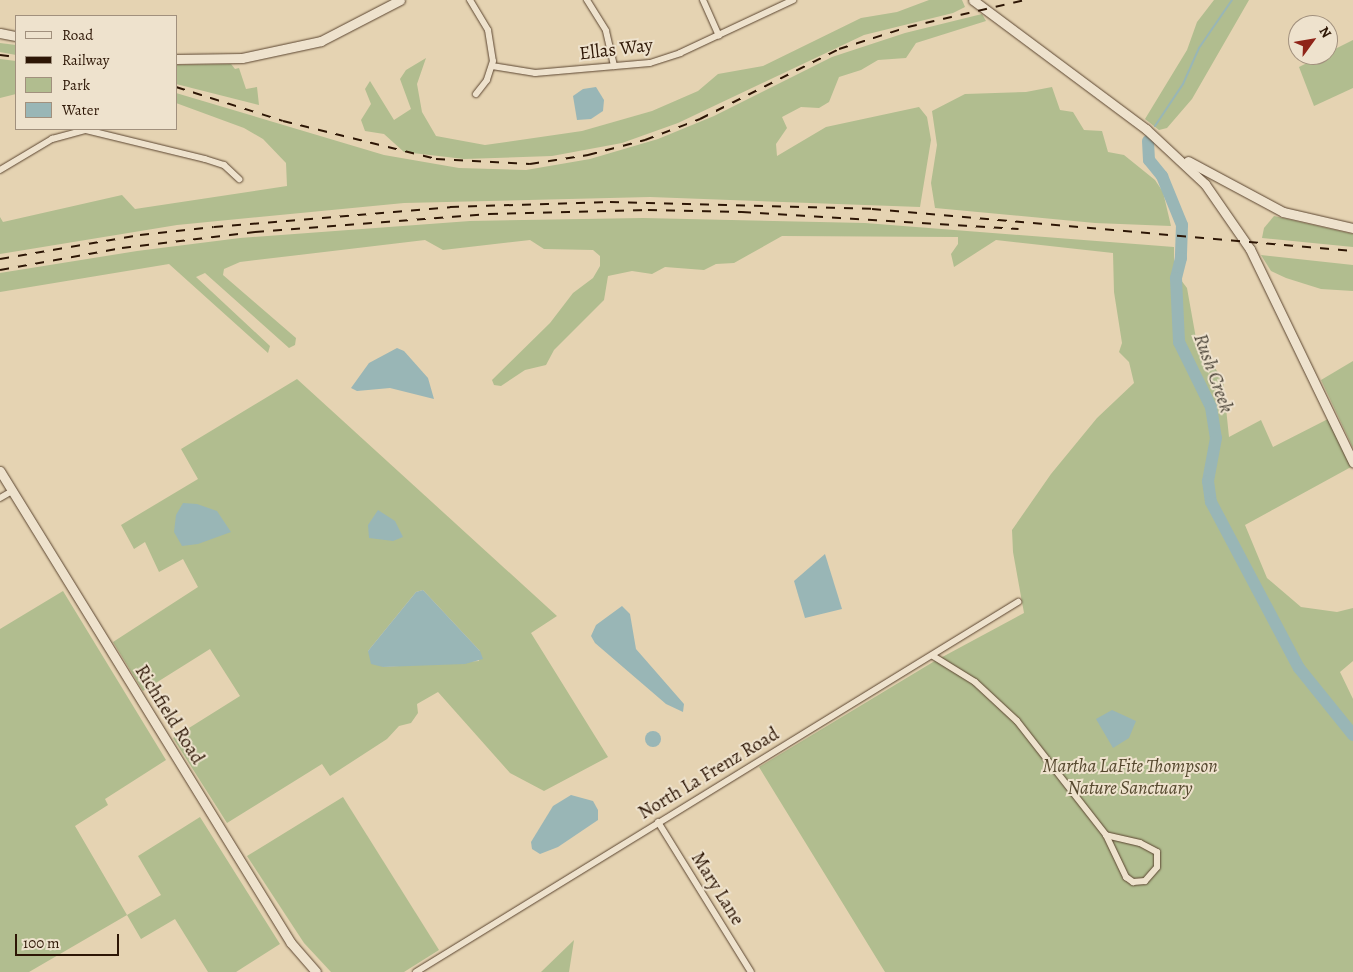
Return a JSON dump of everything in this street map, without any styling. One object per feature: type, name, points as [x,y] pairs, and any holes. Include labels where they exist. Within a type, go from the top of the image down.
[{"type":"street","points":[[178,59],[242,58],[313,43],[354,26],[400,0]]},
{"type":"street","points":[[470,0],[488,30],[492,66],[487,80],[476,94]]},
{"type":"street","points":[[587,0],[606,31],[614,66]]},
{"type":"street","points":[[703,0],[719,36]]},
{"type":"street","name":"Ellas Way","points":[[492,66],[535,73],[665,59],[719,36],[792,0]]},
{"type":"street","points":[[972,0],[1177,155],[1283,212],[1353,228]]},
{"type":"street","points":[[0,33],[15,36]]},
{"type":"street","points":[[0,170],[52,139],[86,130],[224,165],[239,180]]},
{"type":"street","points":[[1177,155],[1217,198],[1250,250],[1353,462]]},
{"type":"street","points":[[1217,198],[1226,190],[1236,188]]},
{"type":"street","name":"Richfield Road","points":[[0,471],[291,943],[316,972]]},
{"type":"street","points":[[0,498],[12,490]]},
{"type":"street","name":"North La Frenz Road","points":[[416,972],[1018,602]]},
{"type":"street","points":[[932,656],[975,682],[1017,721],[1106,835],[1126,877],[1133,882],[1145,881],[1157,866],[1158,852],[1134,841],[1106,835]]},
{"type":"street","name":"Mary Lane","points":[[658,822],[751,972]]},
{"type":"green space","points":[[929,0],[962,0],[965,7],[953,13],[864,35],[678,123],[622,143],[552,156],[464,159],[404,152],[384,134],[365,131],[361,120],[371,104],[365,89],[370,81],[394,120],[411,109],[400,79],[406,70],[426,58],[417,84],[422,112],[436,136],[485,145],[582,131],[652,111],[698,91],[718,74],[763,66],[861,18],[897,12]]},
{"type":"green space","points":[[1214,0],[1249,0],[1192,99],[1167,128],[1159,130],[1145,119],[1187,50],[1197,22]]},
{"type":"green space","points":[[982,14],[986,21],[916,43],[906,58],[878,60],[861,70],[839,77],[829,102],[819,108],[801,107],[782,117],[787,128],[776,144],[777,156],[826,127],[919,107],[927,117],[931,140],[920,207],[650,197],[404,203],[177,225],[0,254],[0,217],[3,222],[122,195],[135,209],[287,186],[286,163],[263,139],[244,128],[178,104],[178,94],[384,155],[459,168],[526,170],[590,159],[658,139],[714,116],[832,57],[905,33]]},
{"type":"green space","points":[[1353,40],[1353,88],[1314,106],[1299,67],[1303,65],[1338,65],[1338,48]]},
{"type":"green space","points":[[0,43],[15,45],[15,55],[0,52]]},
{"type":"green space","points":[[0,59],[15,61],[15,94],[0,98]]},
{"type":"green space","points":[[231,64],[235,69],[239,68],[246,89],[257,87],[259,105],[178,85],[178,65]]},
{"type":"green space","points":[[1052,87],[1060,110],[1073,112],[1084,130],[1102,131],[1108,152],[1124,155],[1155,180],[1163,192],[1171,226],[1095,223],[935,208],[931,183],[937,145],[932,111],[965,94],[1026,92]]},
{"type":"green space","points":[[1274,216],[1353,234],[1353,247],[1262,238],[1264,228]]},
{"type":"green space","name":"Martha LaFite Thompson Nature Sanctuary","points":[[643,218],[865,223],[1174,247],[1174,271],[1187,288],[1197,344],[1223,379],[1229,437],[1261,420],[1273,447],[1328,419],[1351,467],[1245,525],[1267,578],[1301,607],[1337,612],[1353,608],[1353,661],[1340,672],[1353,699],[1353,972],[885,972],[759,767],[933,662],[1024,613],[1013,552],[1012,530],[1051,474],[1097,418],[1134,383],[1129,362],[1119,352],[1122,343],[1114,292],[1113,253],[996,240],[954,267],[951,254],[958,244],[958,237],[782,236],[734,263],[716,264],[704,270],[665,267],[652,274],[632,271],[608,276],[604,300],[554,350],[546,365],[525,370],[501,386],[494,385],[492,380],[550,323],[573,293],[593,278],[600,266],[600,256],[593,250],[544,249],[530,240],[443,250],[425,240],[240,262],[224,269],[223,275],[296,338],[295,345],[289,348],[205,273],[196,277],[270,346],[268,353],[169,264],[0,292],[0,273],[137,251],[240,238],[470,221]]},
{"type":"green space","points":[[1261,255],[1353,265],[1353,291],[1321,289],[1286,278],[1271,271]]},
{"type":"green space","points":[[1353,361],[1353,448],[1321,380]]},
{"type":"green space","points":[[297,379],[557,616],[531,633],[608,757],[544,791],[510,773],[438,692],[417,704],[418,713],[411,723],[399,726],[387,739],[330,776],[322,764],[227,823],[173,738],[240,696],[210,649],[143,691],[113,642],[198,587],[183,559],[159,572],[145,542],[134,549],[121,525],[198,479],[181,449]],"holes":[[[423,590],[480,651],[479,661],[383,667],[368,651],[416,592]]]},
{"type":"green space","points":[[63,591],[166,760],[105,799],[108,805],[75,826],[127,915],[29,972],[0,972],[0,629]]},
{"type":"green space","points":[[343,797],[439,950],[404,972],[331,972],[304,943],[247,856]]},
{"type":"green space","points":[[200,817],[280,944],[236,972],[208,972],[175,919],[141,939],[127,915],[161,895],[138,856]]},
{"type":"green space","points":[[574,940],[569,972],[541,972]]},
{"type":"water","points":[[596,87],[604,100],[603,111],[591,119],[577,120],[573,96],[583,89]]},
{"type":"water","points":[[397,348],[404,351],[428,378],[434,399],[390,388],[357,391],[351,388],[369,363]]},
{"type":"water","points":[[183,503],[197,504],[217,511],[231,532],[198,544],[182,546],[174,532],[176,515]]},
{"type":"water","points":[[378,510],[395,521],[403,537],[393,541],[369,538],[368,525]]},
{"type":"water","points":[[825,554],[842,609],[805,618],[794,581]]},
{"type":"water","points":[[423,590],[480,651],[483,659],[465,664],[383,667],[371,664],[368,651],[416,592]]},
{"type":"water","points":[[622,606],[630,614],[636,649],[684,704],[683,712],[666,704],[595,643],[591,636],[596,625]]},
{"type":"water","points":[[1112,710],[1136,721],[1129,738],[1113,748],[1096,719]]},
{"type":"water","points":[[650,731],[656,731],[661,736],[659,745],[650,747],[645,742],[645,736]]},
{"type":"water","points":[[571,795],[593,801],[598,810],[598,820],[558,847],[540,854],[532,849],[531,842],[553,806]]},
{"type":"waterway","name":"Rush Creek","points":[[1155,126],[1183,84],[1199,48],[1232,0]]},
{"type":"waterway","name":"Rush Creek","points":[[1148,141],[1149,160],[1162,176],[1182,225],[1181,258],[1176,278],[1179,342],[1211,407],[1216,438],[1208,481],[1211,502],[1299,668],[1353,735]]},
{"type":"railway","points":[[178,88],[283,121],[436,159],[530,164],[588,155],[645,140],[700,119],[839,49],[908,27],[1025,0]]},
{"type":"railway","points":[[0,55],[15,57]]},
{"type":"railway","points":[[0,259],[140,235],[214,227],[450,207],[610,202],[872,209],[1353,251]]},
{"type":"railway","points":[[0,270],[122,248],[255,232],[489,214],[648,210],[742,212],[1018,229]]}]
